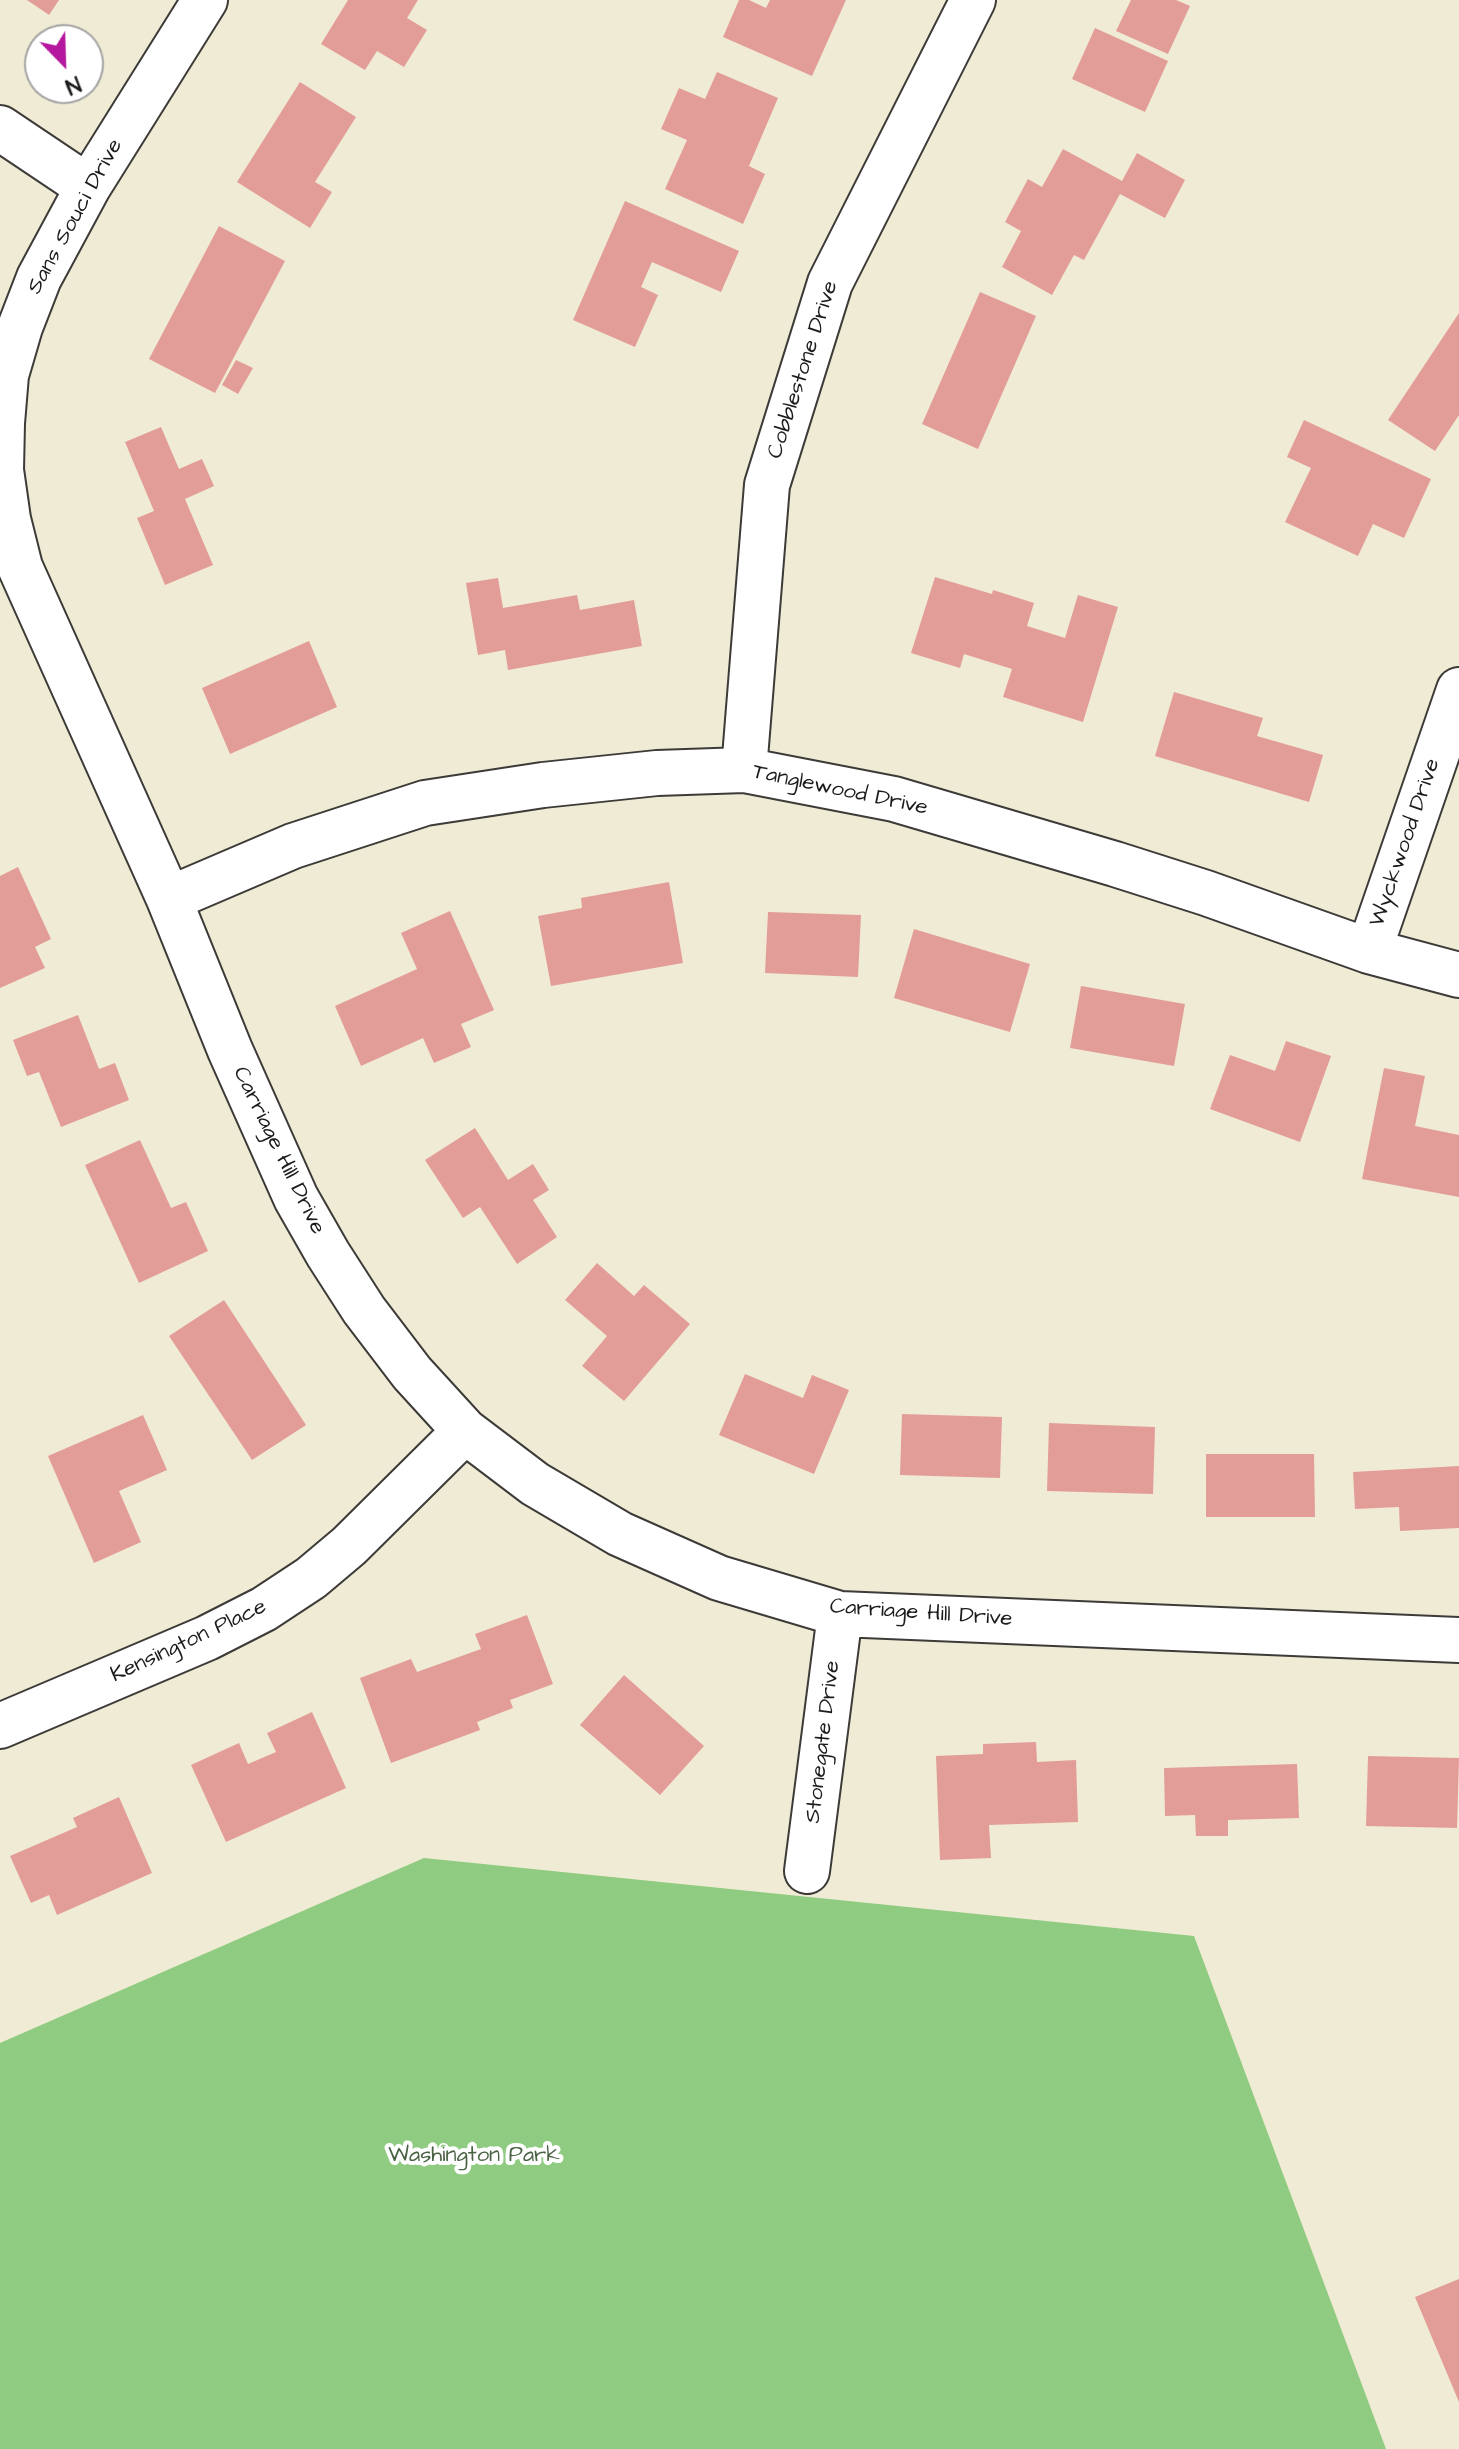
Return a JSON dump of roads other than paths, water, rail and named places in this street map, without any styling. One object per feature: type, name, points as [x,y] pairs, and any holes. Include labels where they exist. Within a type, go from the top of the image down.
[{"type":"street","name":"Sans Souci Drive","points":[[169,899],[20,567],[8,519],[1,470],[6,375],[39,278],[88,187],[205,0]]},
{"type":"street","name":"Cobblestone Drive","points":[[744,770],[767,485],[830,283],[973,0]]},
{"type":"street","points":[[0,128],[88,187]]},
{"type":"street","name":"Wyckwood Drive","points":[[1369,951],[1459,690]]},
{"type":"street","name":"Tanglewood Drive","points":[[169,899],[293,846],[425,803],[543,785],[657,773],[744,770],[894,799],[1130,868],[1369,951],[1459,975]]},
{"type":"street","name":"Carriage Hill Drive","points":[[169,899],[230,1050],[296,1198],[364,1310],[412,1373],[465,1431],[535,1484],[620,1534],[719,1578],[840,1614],[1459,1640]]},
{"type":"street","name":"Kensington Place","points":[[0,1726],[207,1638],[264,1609],[311,1578],[349,1546],[465,1431]]},
{"type":"street","name":"Stonegate Drive","points":[[807,1871],[840,1614]]},
{"type":"park label","name":"Washington Park","points":[[474,2156]]}]
